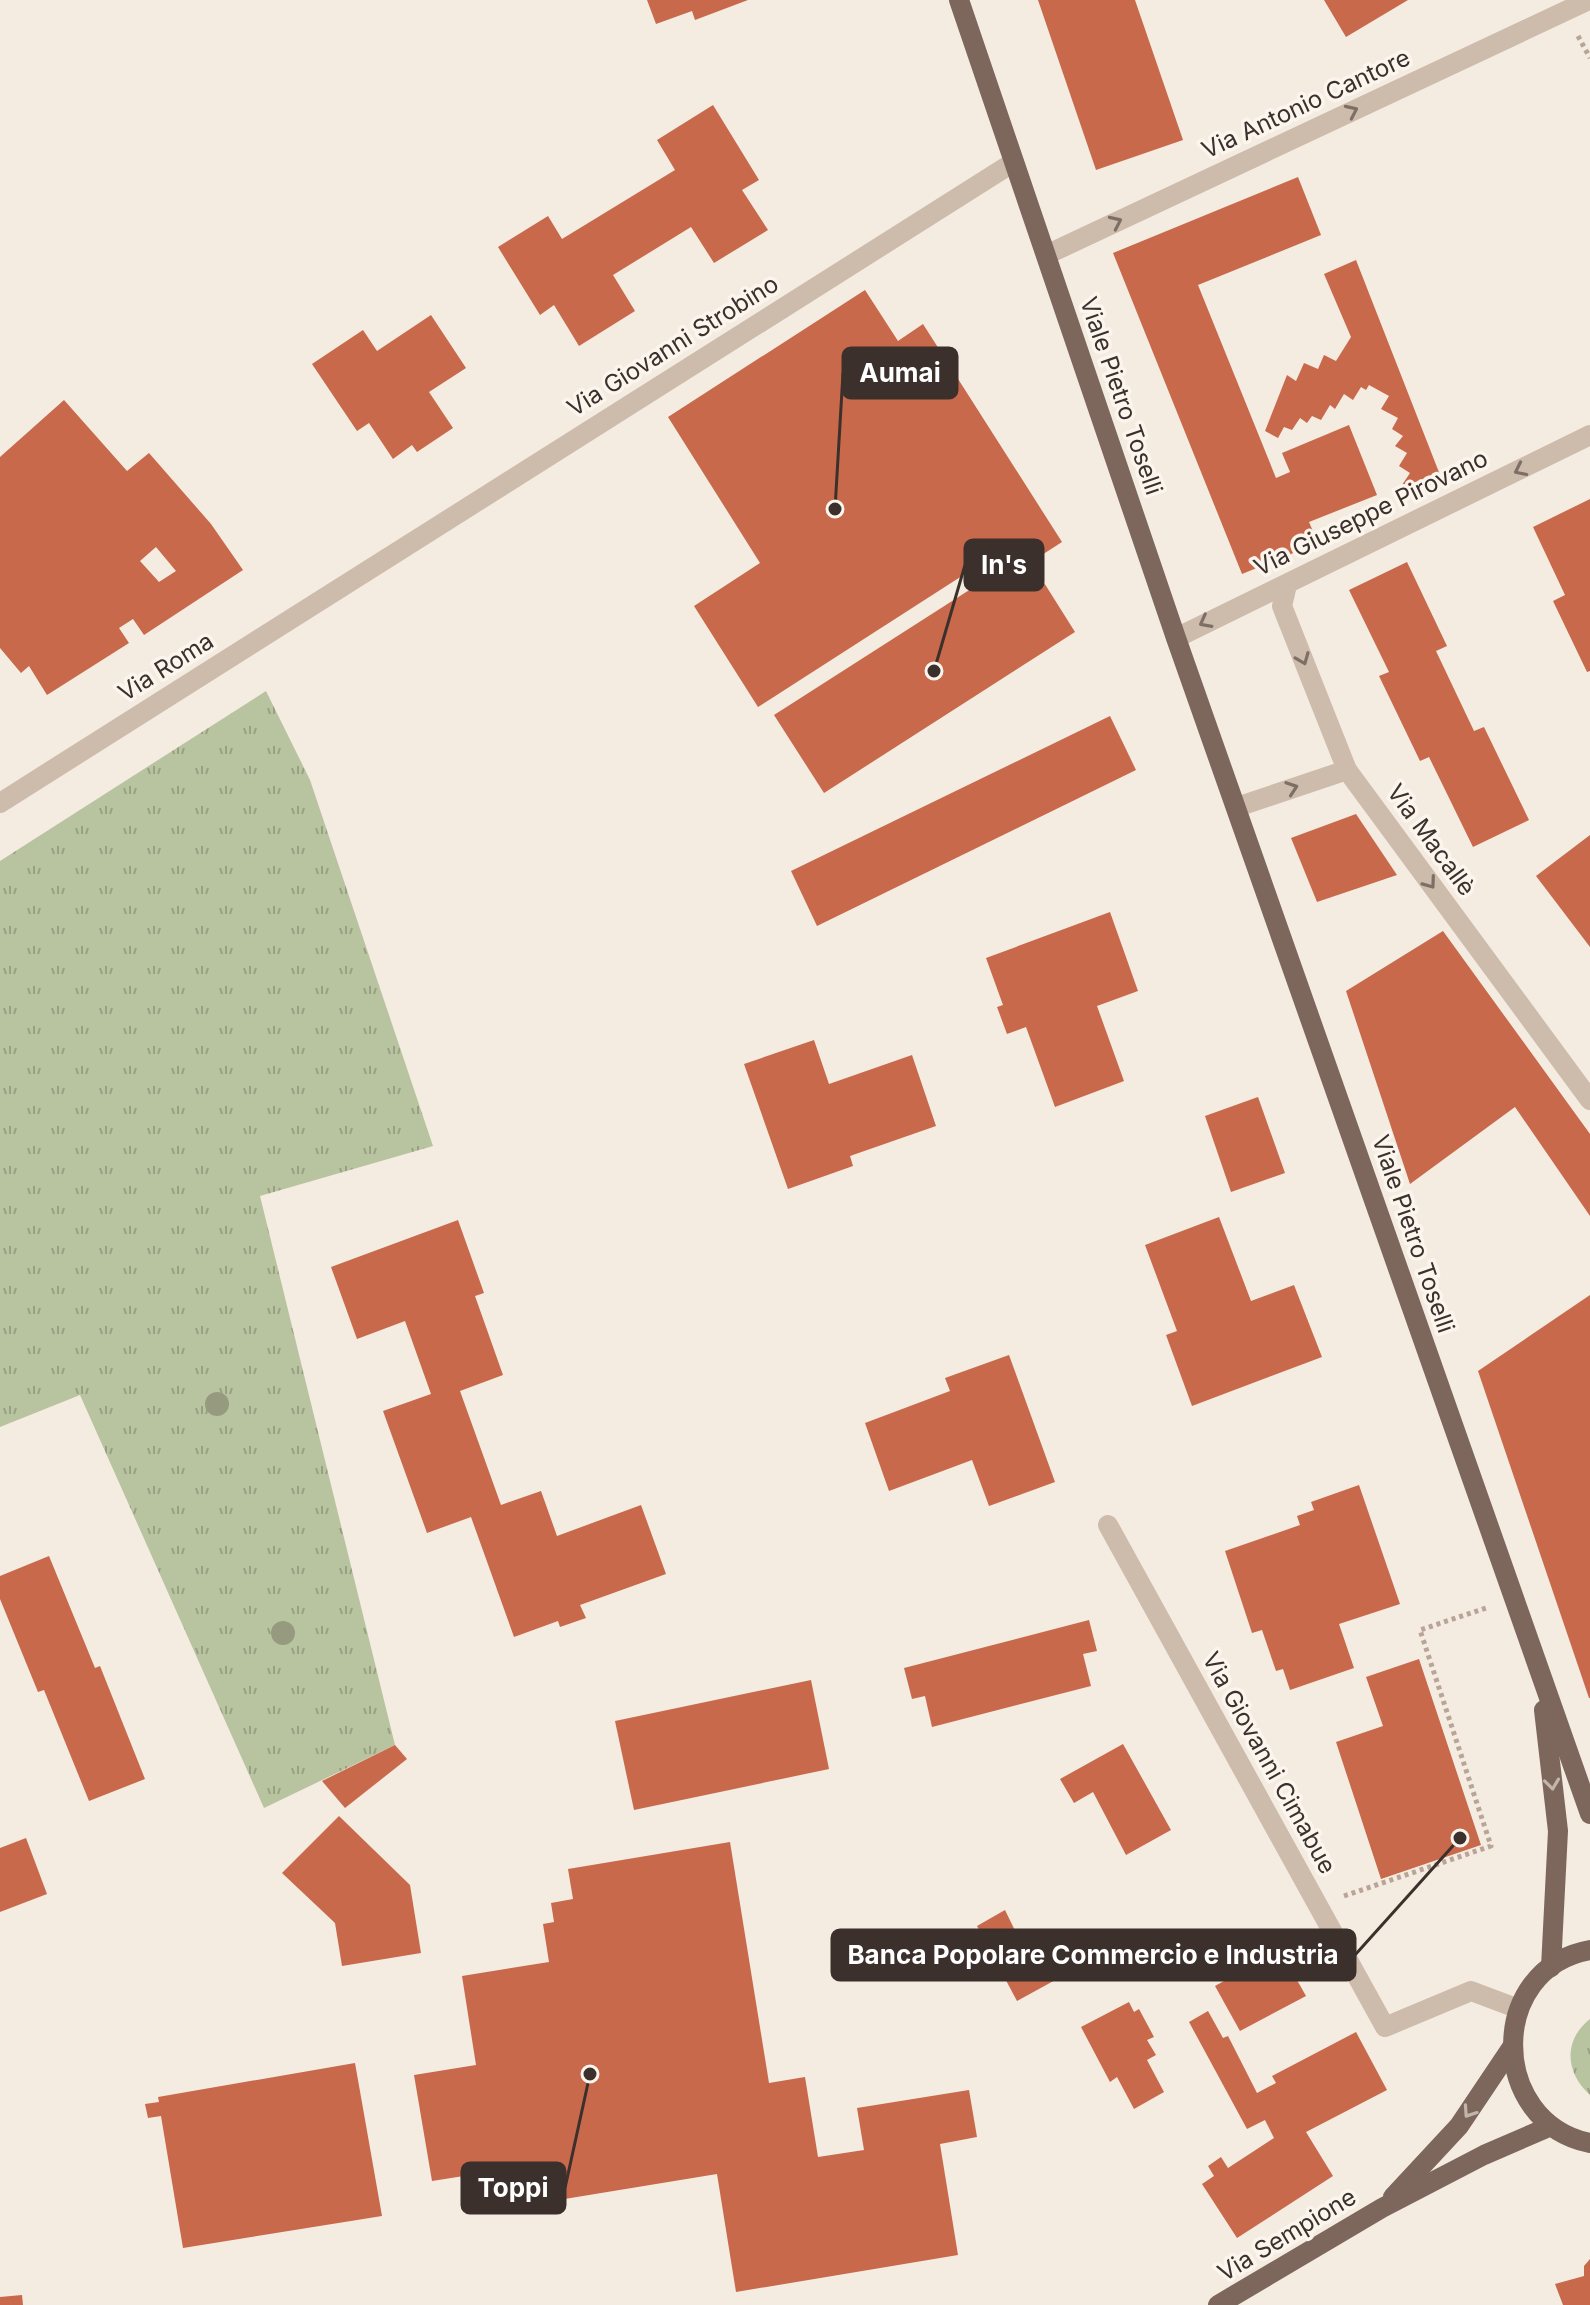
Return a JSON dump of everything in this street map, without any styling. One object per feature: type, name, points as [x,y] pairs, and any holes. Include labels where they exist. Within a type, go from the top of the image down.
[{"type":"main road","name":"Viale Pietro Toselli","points":[[959,0],[1176,638],[1590,1814]]},
{"type":"main road","name":"Viale Pietro Toselli","points":[[1540,1679],[1558,1831],[1551,1967]]},
{"type":"main road","points":[[1590,1950],[1578,1952],[1551,1967],[1534,1984],[1519,2009],[1512,2047],[1517,2078],[1531,2105],[1551,2126],[1590,2143]]},
{"type":"main road","name":"Via Sempione","points":[[1382,2208],[1459,2126],[1512,2047]]},
{"type":"main road","name":"Via Sempione","points":[[1218,2305],[1382,2208],[1484,2155],[1551,2126]]},
{"type":"street","name":"Via Antonio Cantore","points":[[1046,255],[1589,1]]},
{"type":"street","name":"Via Giovanni Strobino","points":[[360,575],[1014,162]]},
{"type":"street","name":"Via Giuseppe Pirovano","points":[[1176,638],[1590,435]]},
{"type":"street","name":"Via Roma","points":[[0,803],[360,575]]},
{"type":"street","name":"Via Macallè","points":[[1287,585],[1282,606],[1347,770],[1590,1100]]},
{"type":"street","points":[[1237,807],[1347,770]]},
{"type":"street","name":"Via Giovanni Cimabue","points":[[1108,1525],[1385,2027],[1471,1991],[1519,2009]]},
{"type":"path","points":[[1317,1905],[1491,1846],[1420,1630],[1512,1599]]},
{"type":"path","points":[[463,2176],[466,2203]]},
{"type":"green space","points":[[266,691],[310,780],[433,1146],[260,1196],[395,1745],[264,1808],[80,1395],[0,1427],[0,861]]},
{"type":"green space","points":[[1590,2019],[1590,2095],[1576,2077],[1570,2057],[1575,2037]]},
{"type":"building","points":[[647,0],[748,0],[695,20],[692,11],[656,24]]},
{"type":"building","points":[[1038,0],[1135,0],[1183,140],[1096,170]]},
{"type":"building","points":[[1324,0],[1408,0],[1346,37]]},
{"type":"building","points":[[713,105],[759,180],[742,190],[768,230],[714,263],[691,227],[613,275],[635,311],[579,346],[554,305],[540,315],[498,247],[548,216],[562,239],[675,170],[657,140]]},
{"type":"building","points":[[1298,177],[1321,235],[1198,285],[1276,478],[1290,472],[1282,453],[1349,425],[1377,495],[1309,522],[1318,543],[1242,574],[1113,253]]},
{"type":"building","points":[[1356,260],[1442,480],[1404,496],[1400,488],[1410,473],[1399,466],[1407,453],[1395,446],[1403,436],[1392,429],[1398,418],[1381,409],[1389,396],[1369,385],[1366,390],[1361,387],[1353,400],[1344,394],[1335,409],[1330,405],[1321,420],[1312,416],[1307,423],[1300,418],[1292,430],[1284,427],[1278,438],[1265,431],[1287,375],[1296,381],[1304,363],[1318,369],[1324,355],[1336,361],[1351,337],[1324,274]]},
{"type":"building","points":[[865,290],[898,341],[923,324],[1062,542],[1031,562],[1075,632],[824,793],[774,715],[974,587],[965,574],[758,707],[694,606],[760,563],[668,417]]},
{"type":"building","points":[[431,315],[466,368],[429,392],[453,428],[417,452],[412,445],[393,459],[369,423],[357,431],[312,364],[363,330],[377,351]]},
{"type":"building","points":[[64,400],[127,471],[149,453],[211,524],[243,570],[144,635],[133,619],[119,628],[129,643],[47,695],[29,666],[21,673],[0,648],[0,457]],"holes":[[[156,547],[176,571],[159,582],[140,561]]]},
{"type":"building","points":[[1590,499],[1590,671],[1587,672],[1553,601],[1565,595],[1533,527]]},
{"type":"building","points":[[1407,562],[1447,646],[1436,651],[1474,731],[1484,727],[1529,820],[1473,847],[1429,757],[1420,761],[1379,676],[1389,672],[1349,590]]},
{"type":"building","points":[[1110,716],[1136,770],[817,926],[791,871]]},
{"type":"building","points":[[1356,814],[1397,875],[1317,902],[1291,838]]},
{"type":"building","points":[[1590,835],[1590,947],[1536,876]]},
{"type":"building","points":[[1110,912],[1138,991],[1097,1006],[1124,1081],[1055,1107],[1026,1027],[1007,1034],[997,1007],[1003,1005],[986,958]]},
{"type":"building","points":[[1443,931],[1590,1134],[1590,1216],[1515,1107],[1410,1184],[1346,991]]},
{"type":"building","points":[[814,1040],[829,1084],[912,1055],[936,1126],[850,1156],[853,1166],[788,1189],[744,1064]]},
{"type":"building","points":[[1258,1097],[1285,1173],[1231,1192],[1205,1116]]},
{"type":"building","points":[[1219,1217],[1251,1301],[1294,1285],[1322,1357],[1192,1406],[1166,1335],[1177,1331],[1145,1245]]},
{"type":"building","points":[[458,1220],[484,1293],[475,1296],[503,1375],[460,1391],[501,1505],[541,1491],[557,1536],[641,1505],[666,1574],[580,1605],[586,1618],[560,1627],[558,1621],[514,1637],[471,1517],[427,1533],[383,1411],[431,1394],[405,1321],[357,1339],[331,1267]]},
{"type":"building","points":[[1590,1295],[1590,1698],[1589,1698],[1478,1371]]},
{"type":"building","points":[[1009,1355],[1055,1482],[989,1506],[972,1460],[889,1491],[865,1423],[950,1391],[945,1378]]},
{"type":"building","points":[[1359,1485],[1400,1604],[1339,1624],[1354,1668],[1290,1690],[1283,1669],[1276,1671],[1262,1630],[1252,1633],[1225,1551],[1300,1525],[1297,1516],[1314,1510],[1311,1502]]},
{"type":"building","points":[[49,1556],[95,1668],[100,1666],[145,1779],[89,1801],[44,1690],[38,1692],[0,1599],[0,1576]]},
{"type":"building","points":[[1089,1620],[1097,1651],[1083,1654],[1091,1686],[932,1727],[925,1696],[912,1699],[904,1668]]},
{"type":"building","points":[[1419,1659],[1481,1845],[1381,1879],[1336,1742],[1383,1726],[1366,1677]]},
{"type":"building","points":[[811,1680],[829,1769],[634,1810],[615,1721]]},
{"type":"building","points":[[1123,1744],[1171,1830],[1126,1855],[1093,1792],[1074,1803],[1060,1779]]},
{"type":"building","points":[[395,1745],[407,1759],[345,1808],[322,1781]]},
{"type":"building","points":[[339,1816],[410,1885],[421,1953],[342,1966],[335,1923],[282,1873]]},
{"type":"building","points":[[26,1838],[47,1894],[0,1912],[0,1848]]},
{"type":"building","points":[[730,1842],[769,2083],[805,2077],[818,2157],[864,2150],[857,2108],[969,2090],[977,2137],[940,2144],[958,2255],[736,2292],[717,2174],[528,2205],[522,2167],[432,2181],[414,2075],[476,2065],[462,1976],[549,1962],[543,1924],[554,1922],[551,1903],[573,1899],[568,1869]]},
{"type":"building","points":[[1005,1910],[1025,1951],[1060,1932],[1079,1967],[1017,2001],[977,1926]]},
{"type":"building","points":[[1280,1950],[1306,1996],[1240,2031],[1215,1986]]},
{"type":"building","points":[[1129,2002],[1134,2012],[1139,2009],[1154,2037],[1147,2040],[1156,2055],[1147,2060],[1164,2092],[1134,2109],[1117,2077],[1110,2082],[1081,2027]]},
{"type":"building","points":[[1208,2011],[1223,2038],[1228,2036],[1257,2093],[1276,2083],[1272,2076],[1356,2032],[1387,2090],[1306,2132],[1333,2176],[1237,2238],[1202,2184],[1214,2176],[1208,2166],[1221,2157],[1228,2168],[1274,2138],[1265,2120],[1247,2129],[1189,2022]]},
{"type":"building","points":[[355,2063],[382,2216],[183,2248],[161,2116],[148,2118],[145,2104],[159,2102],[158,2097]]},
{"type":"building","points":[[1590,2259],[1590,2305],[1563,2305],[1555,2284],[1584,2276],[1584,2266]]},
{"type":"building","points":[[22,2295],[23,2305],[0,2305],[0,2297]]},
{"type":"place","name":"Aumai","points":[[835,509]]},
{"type":"place","name":"In's","points":[[934,671]]},
{"type":"place","name":"Banca Popolare Commercio e Industria","points":[[1460,1838]]},
{"type":"place","name":"Toppi","points":[[590,2074]]}]
